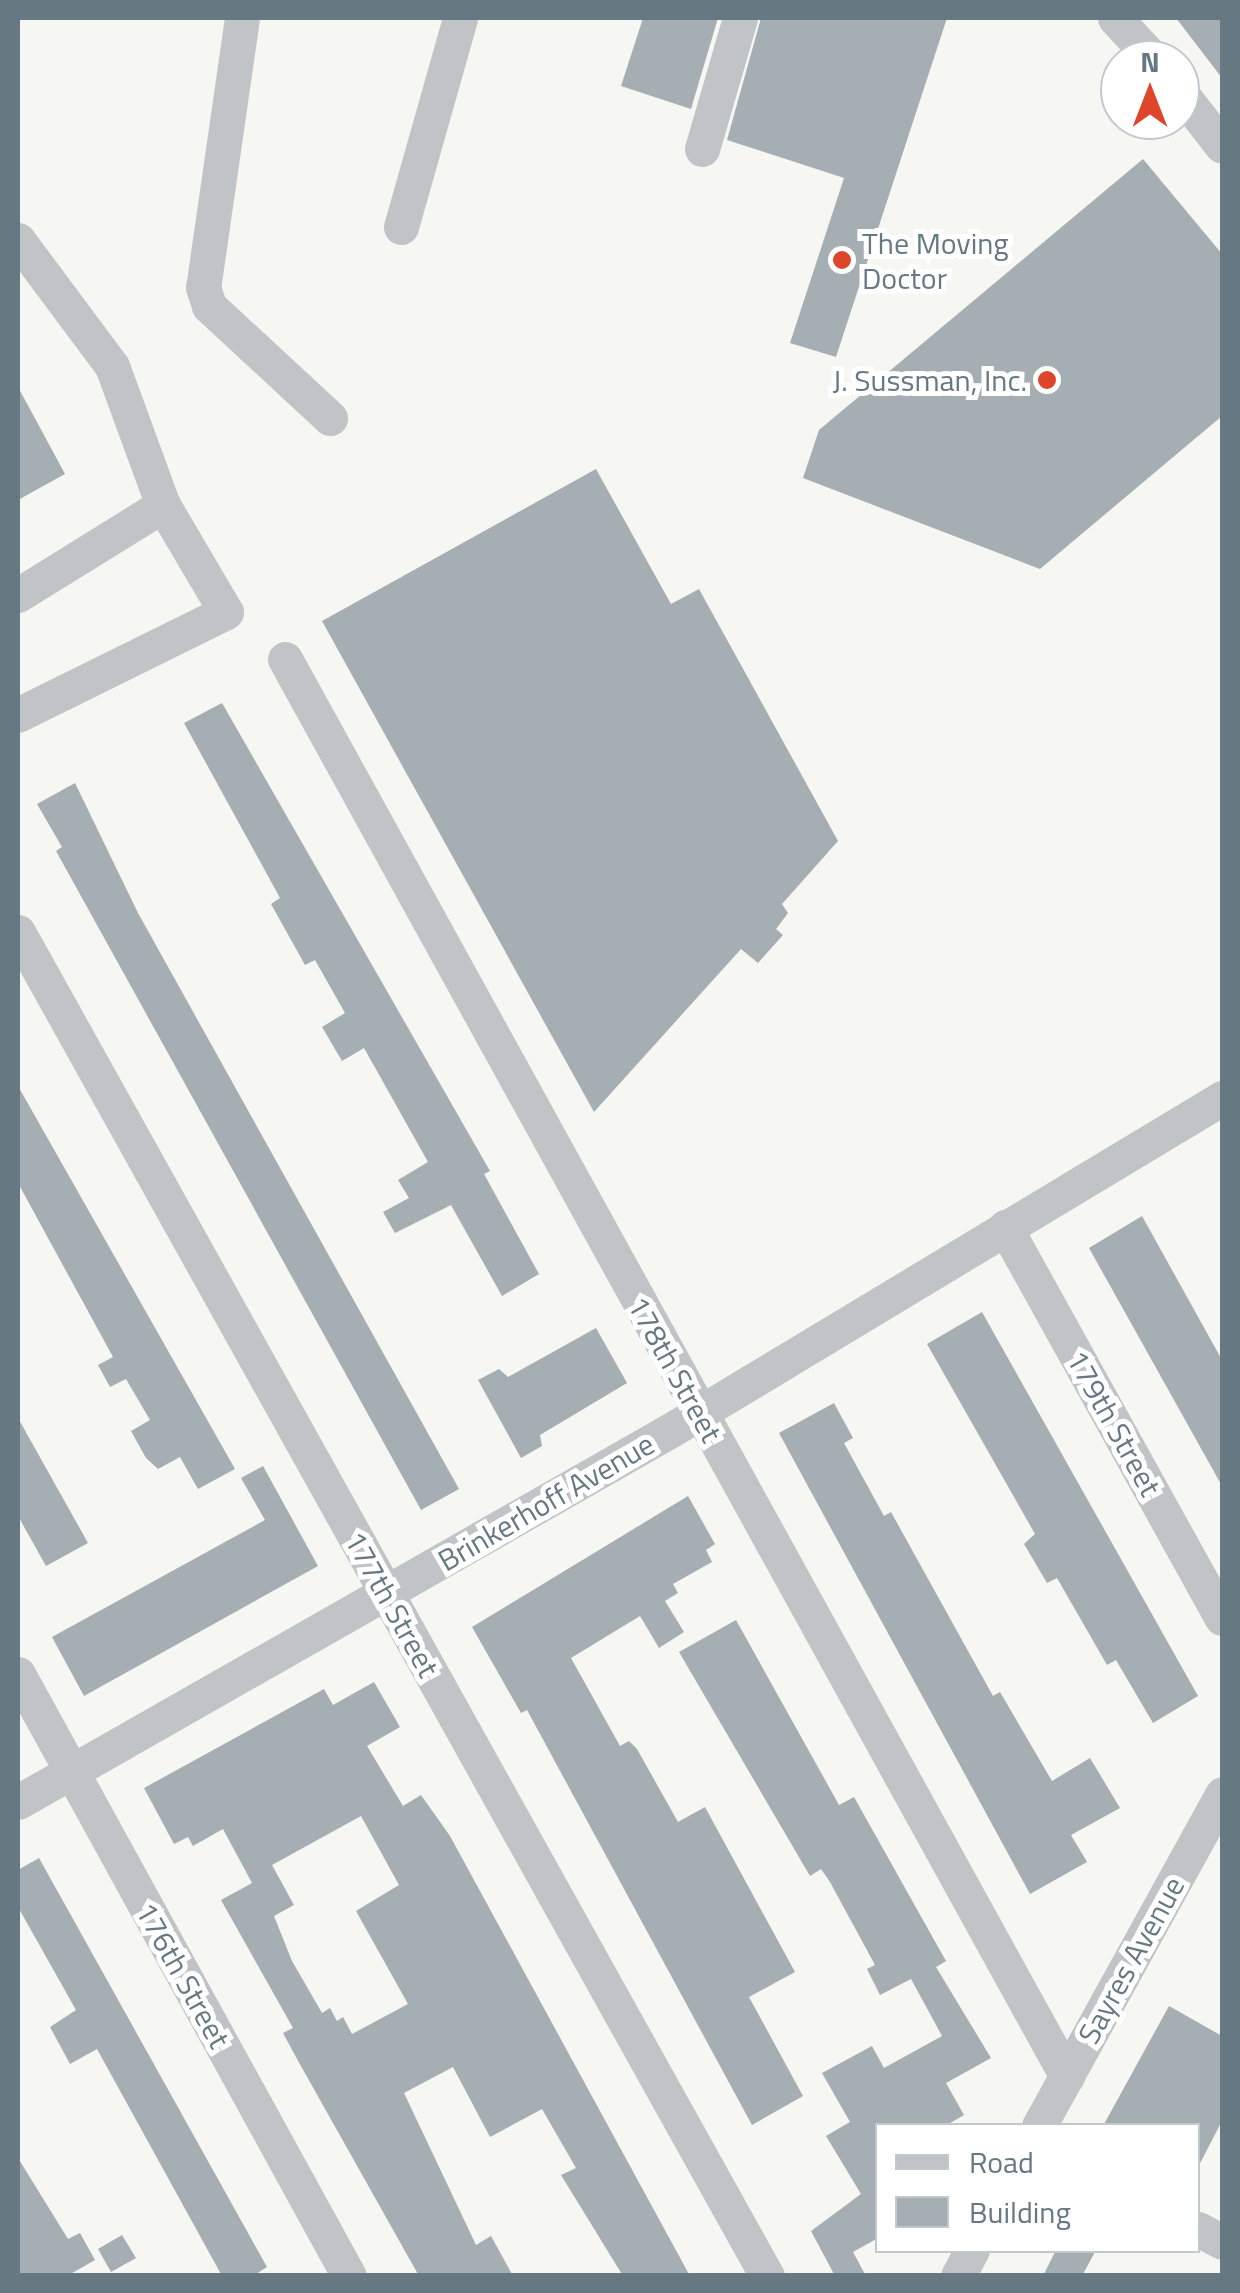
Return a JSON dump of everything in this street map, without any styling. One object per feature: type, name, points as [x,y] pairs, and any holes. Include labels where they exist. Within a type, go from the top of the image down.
[{"type":"street","points":[[242,18],[203,287],[209,306],[330,418]]},
{"type":"street","points":[[401,228],[460,18]]},
{"type":"street","points":[[702,149],[740,18]]},
{"type":"street","points":[[1116,18],[1136,40]]},
{"type":"street","points":[[1200,118],[1222,146]]},
{"type":"street","points":[[18,240],[112,366],[163,505],[226,612],[18,715]]},
{"type":"street","points":[[18,595],[163,505]]},
{"type":"street","name":"178th Street","points":[[285,658],[1067,2078]]},
{"type":"street","name":"177th Street","points":[[18,932],[768,2276]]},
{"type":"street","name":"Brinkerhoff Avenue","points":[[18,1802],[699,1413],[1222,1098]]},
{"type":"street","name":"179th Street","points":[[1005,1228],[1222,1618]]},
{"type":"street","name":"176th Street","points":[[18,1674],[349,2276]]},
{"type":"street","name":"Sayres Avenue","points":[[1040,2123],[1210,1843],[1222,1794]]},
{"type":"street","points":[[1200,2230],[1222,2242]]},
{"type":"street","points":[[958,2276],[970,2253]]},
{"type":"building","points":[[643,18],[718,18],[691,109],[621,86]]},
{"type":"building","name":"The Moving Doctor","points":[[761,18],[947,18],[836,357],[790,343],[844,178],[727,140]]},
{"type":"building","points":[[1176,18],[1222,18],[1222,78],[1200,49],[1200,40],[1193,40]]},
{"type":"building","points":[[1143,159],[1222,254],[1222,416],[1040,569],[803,478],[819,430]]},
{"type":"building","points":[[18,387],[65,474],[18,500]]},
{"type":"building","points":[[596,469],[671,604],[699,589],[838,841],[782,904],[788,913],[776,929],[783,935],[758,963],[741,949],[594,1112],[322,621]]},
{"type":"building","points":[[222,703],[490,1171],[484,1174],[539,1274],[502,1296],[451,1205],[395,1233],[383,1212],[409,1198],[398,1180],[428,1162],[364,1048],[342,1061],[322,1027],[345,1013],[315,960],[305,965],[271,904],[280,898],[184,723]]},
{"type":"building","points":[[75,783],[138,913],[459,1489],[421,1510],[56,851],[62,847],[37,804]]},
{"type":"building","points":[[18,1086],[235,1469],[198,1489],[180,1457],[158,1469],[146,1458],[131,1431],[150,1420],[126,1379],[110,1387],[98,1365],[113,1357],[18,1183]]},
{"type":"building","points":[[1142,1216],[1222,1360],[1222,1486],[1089,1248]]},
{"type":"building","points":[[982,1312],[1198,1696],[1153,1723],[1116,1660],[1107,1665],[1057,1578],[1047,1583],[1024,1544],[1035,1534],[927,1344]]},
{"type":"building","points":[[596,1328],[627,1383],[540,1435],[542,1446],[521,1458],[478,1380],[499,1369],[508,1377]]},
{"type":"building","points":[[834,1403],[853,1438],[844,1443],[884,1516],[891,1512],[993,1696],[1000,1692],[1052,1781],[1090,1758],[1120,1808],[1071,1835],[1087,1862],[1030,1894],[779,1433]]},
{"type":"building","points":[[18,1418],[88,1543],[46,1566],[18,1516]]},
{"type":"building","points":[[263,1466],[318,1566],[84,1696],[52,1637],[265,1520],[241,1478]]},
{"type":"building","points":[[688,1496],[715,1544],[706,1550],[712,1562],[673,1584],[678,1593],[665,1601],[684,1632],[659,1648],[640,1616],[571,1658],[620,1746],[629,1741],[637,1749],[678,1822],[705,1807],[795,1972],[749,1997],[803,2096],[752,2125],[527,1710],[521,1713],[472,1627]]},
{"type":"building","points":[[736,1620],[839,1805],[854,1797],[946,1961],[936,1967],[991,2058],[946,2083],[964,2115],[950,2123],[875,2123],[875,2240],[853,2252],[866,2276],[835,2276],[811,2231],[861,2194],[826,2136],[850,2122],[822,2073],[872,2046],[884,2068],[942,2036],[911,1979],[880,1995],[867,1969],[875,1965],[830,1882],[821,1869],[810,1876],[679,1652]]},
{"type":"building","points":[[374,1682],[400,1727],[367,1746],[403,1806],[421,1795],[450,1836],[690,2276],[623,2276],[561,2175],[576,2168],[542,2109],[490,2137],[453,2067],[404,2093],[476,2245],[491,2236],[513,2276],[419,2276],[283,2033],[293,2028],[221,1900],[252,1883],[223,1829],[193,1846],[188,1837],[174,1844],[144,1788],[324,1689],[333,1705]],"holes":[[[361,1816],[399,1885],[356,1911],[408,2004],[352,2034],[343,2017],[337,2021],[330,2008],[322,2013],[292,1961],[274,1916],[294,1905],[272,1865]]]},
{"type":"building","points":[[39,1858],[267,2267],[253,2276],[222,2276],[97,2049],[70,2064],[50,2027],[76,2010],[18,1907],[18,1870]]},
{"type":"building","points":[[1169,2006],[1222,2036],[1222,2121],[1200,2163],[1200,2123],[1105,2123]]},
{"type":"building","points":[[18,2158],[68,2239],[80,2233],[95,2260],[67,2276],[18,2276]]},
{"type":"building","points":[[122,2235],[136,2258],[111,2272],[98,2249]]},
{"type":"building","points":[[1054,2253],[1094,2253],[1082,2276],[1043,2276]]},
{"type":"place","name":"The Moving Doctor","points":[[842,260]]},
{"type":"place","name":"J. Sussman, Inc.","points":[[1047,380]]}]
